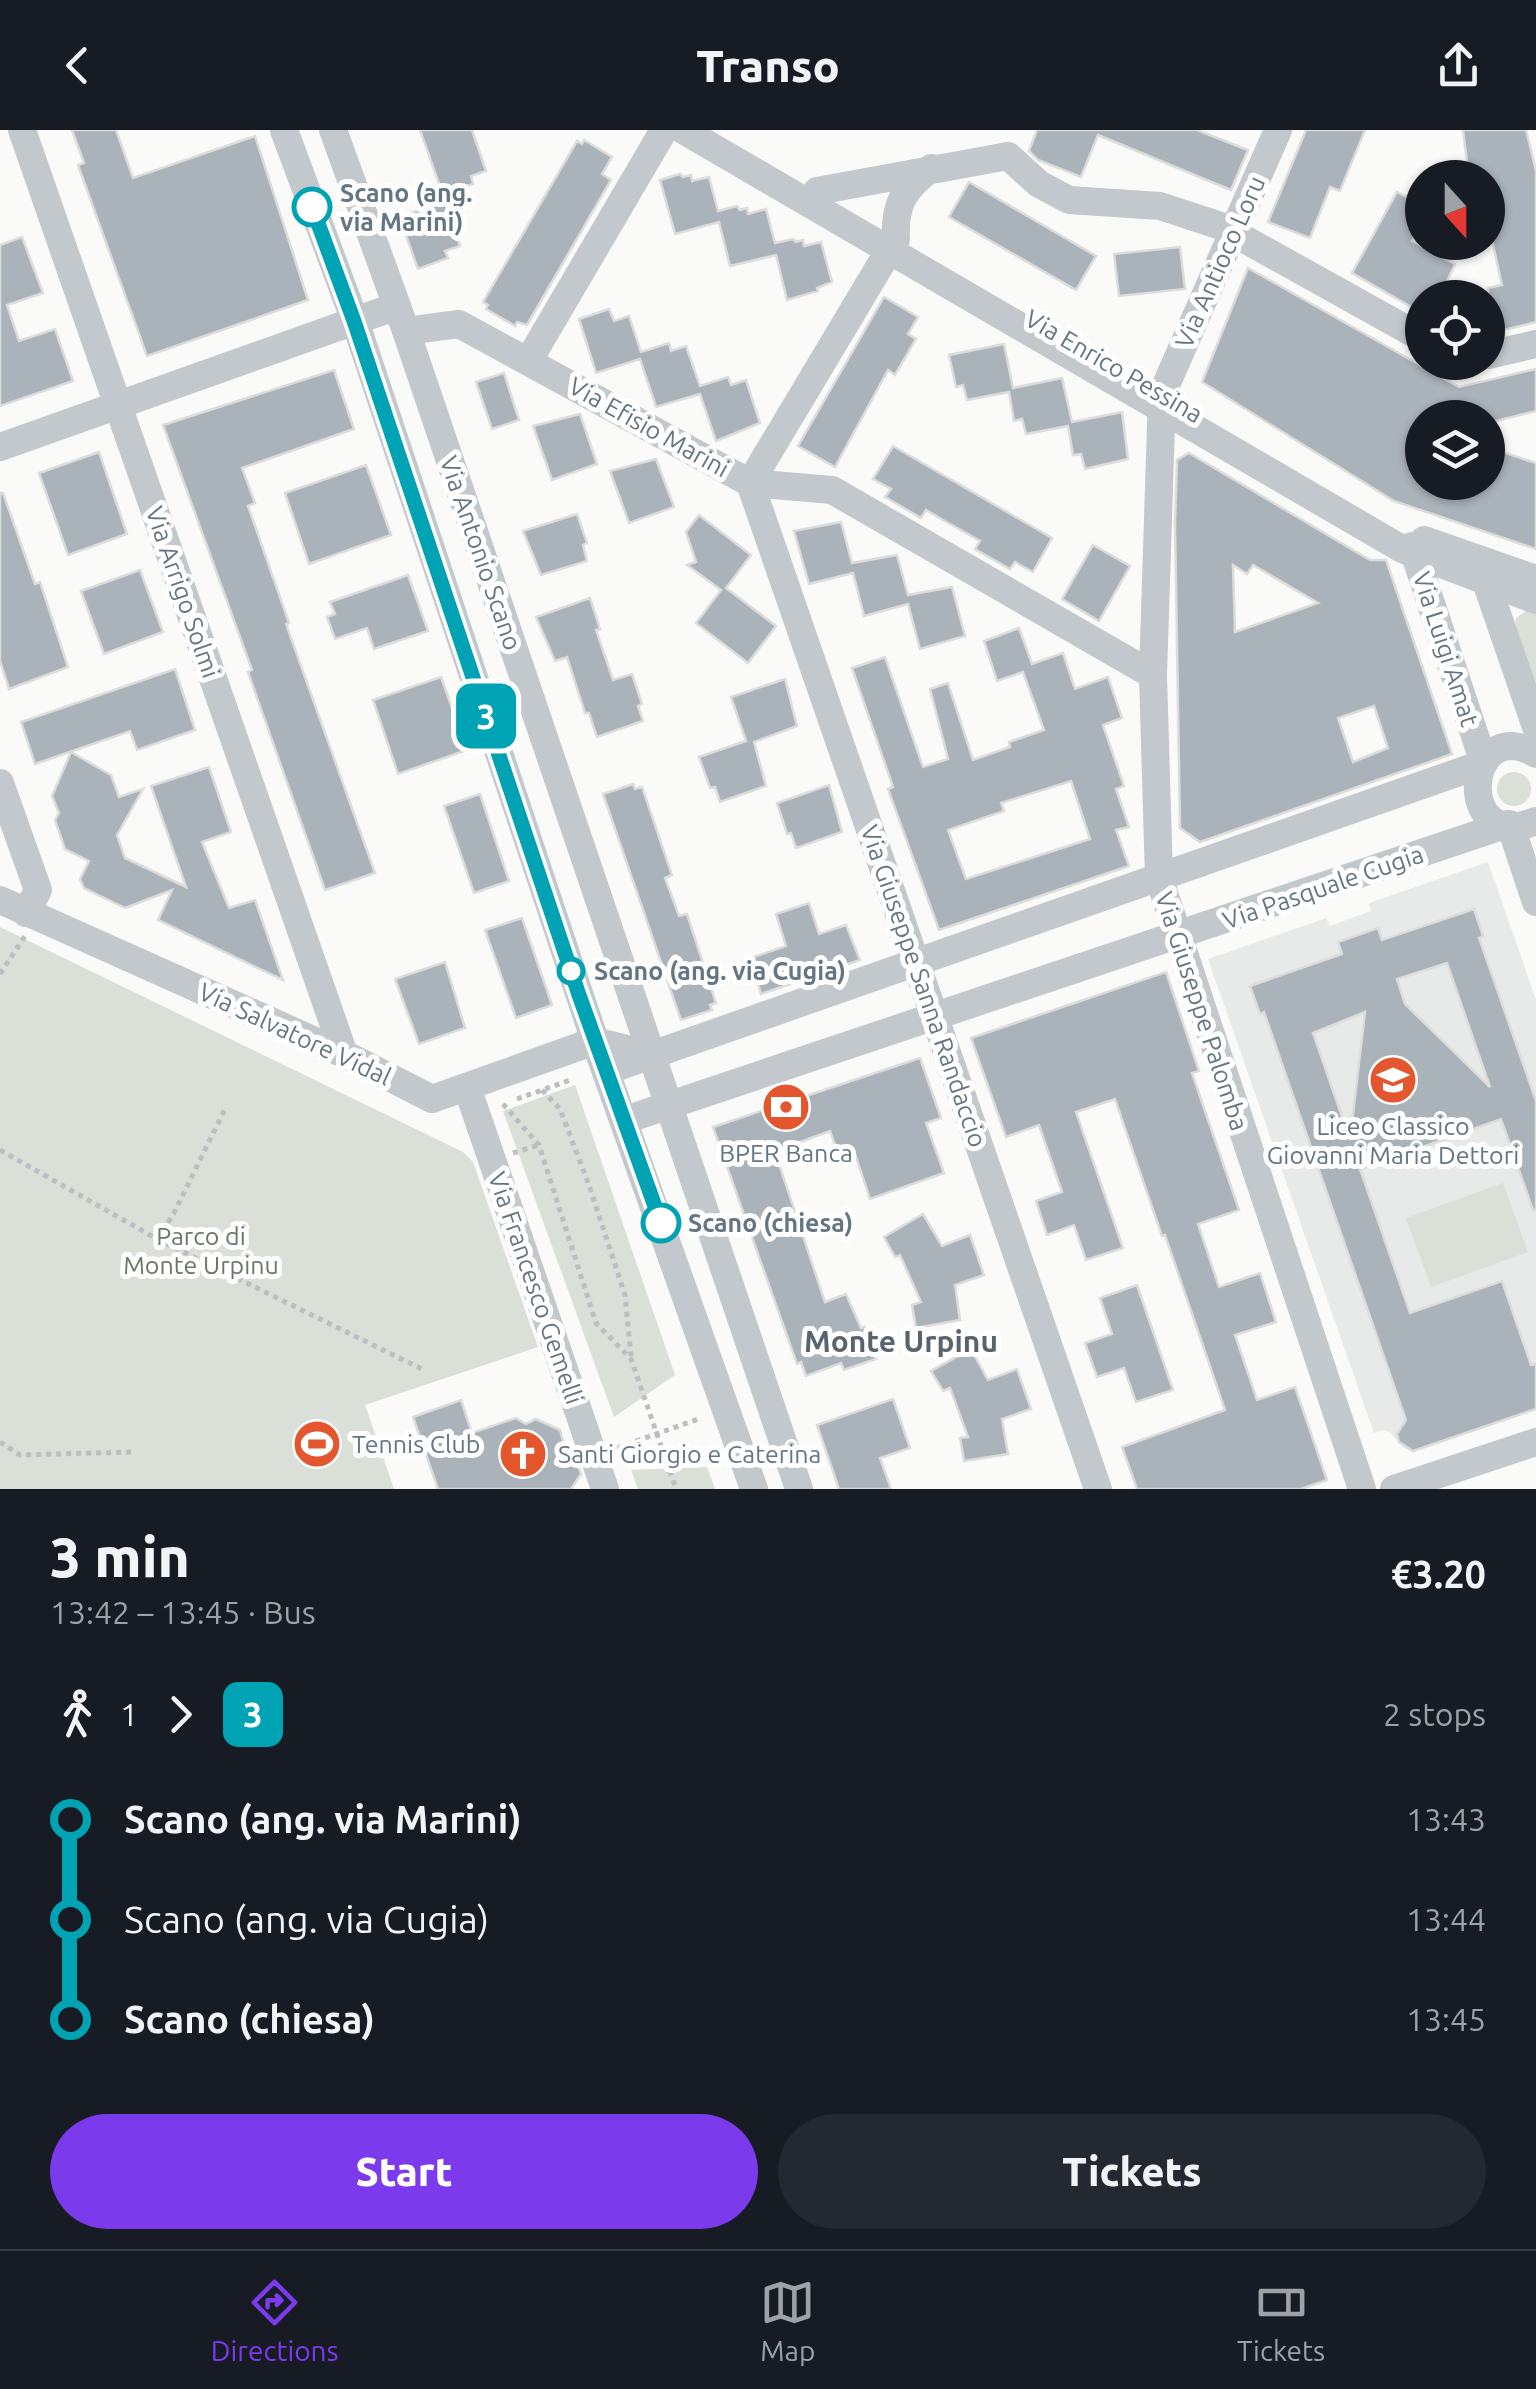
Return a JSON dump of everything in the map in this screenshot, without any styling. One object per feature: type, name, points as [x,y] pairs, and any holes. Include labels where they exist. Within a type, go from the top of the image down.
[{"type":"street","name":"Via Arrigo Solmi","points":[[22,130],[344,1054]]},
{"type":"street","name":"Via Antonio Scano","points":[[284,130],[354,321],[595,1041],[593,1074],[625,1120],[754,1489]]},
{"type":"street","name":"Via Antonio Scano","points":[[334,130],[402,319],[800,1489]]},
{"type":"street","points":[[529,360],[664,130]]},
{"type":"street","points":[[683,130],[893,244]]},
{"type":"street","points":[[704,130],[817,191],[893,244]]},
{"type":"street","name":"Via Antioco Loru","points":[[1162,402],[1278,130]]},
{"type":"street","points":[[817,191],[931,168],[1011,143],[1039,184],[1070,200],[1160,206],[1212,222],[1405,329]]},
{"type":"street","points":[[750,483],[893,244],[898,202],[909,185],[931,168]]},
{"type":"street","name":"Via Enrico Pessina","points":[[893,244],[1411,545],[1482,571],[1536,579]]},
{"type":"street","name":"Via Efisio Marini","points":[[0,447],[354,321],[402,319],[460,324],[750,483],[832,490],[1153,675]]},
{"type":"street","points":[[1505,351],[1536,344]]},
{"type":"street","name":"Via Giuseppe Palomba","points":[[1162,402],[1153,675],[1159,878],[1362,1489]]},
{"type":"street","name":"Via Giuseppe Sanna Randaccio","points":[[750,483],[1098,1489]]},
{"type":"street","name":"Via Luigi Amat","points":[[1411,545],[1483,763]]},
{"type":"street","points":[[1482,571],[1536,600]]},
{"type":"street","points":[[1482,571],[1536,728]]},
{"type":"street","name":"Via Luigi Amat","points":[[1536,754],[1511,747],[1493,753],[1483,763],[1476,780],[1478,800],[1486,813],[1518,823],[1536,902]]},
{"type":"street","points":[[593,1074],[1483,763]]},
{"type":"street","points":[[0,783],[38,890],[28,922]]},
{"type":"street","name":"Via Pasquale Cugia","points":[[625,1120],[1518,823]]},
{"type":"street","name":"Via Salvatore Vidal","points":[[0,900],[28,922],[344,1054],[432,1099],[595,1041]]},
{"type":"street","points":[[595,1041],[651,1055]]},
{"type":"street","name":"Via Francesco Gemelli","points":[[467,1087],[605,1489]]},
{"type":"street","points":[[1394,1489],[1536,1442]]},
{"type":"path","points":[[0,974],[28,922]]},
{"type":"path","points":[[495,1106],[593,1074]]},
{"type":"path","points":[[542,1090],[560,1109],[589,1185],[625,1294],[631,1358],[676,1489]]},
{"type":"path","points":[[503,1104],[539,1145],[596,1323],[631,1358]]},
{"type":"path","points":[[156,1239],[174,1213],[226,1107]]},
{"type":"path","points":[[506,1138],[512,1154],[539,1145]]},
{"type":"path","points":[[0,1150],[156,1239],[424,1370]]},
{"type":"path","points":[[619,1462],[614,1449],[700,1418]]},
{"type":"path","points":[[0,1442],[20,1455],[130,1452]]},
{"type":"shaded area","name":"Liceo Classico Giovanni Maria Dettori","points":[[1488,862],[1536,1000],[1536,1409],[1413,1451],[1404,1448],[1391,1433],[1374,1433],[1208,959],[1326,918],[1330,926],[1371,911],[1369,903]]},
{"type":"green space","points":[[1536,609],[1536,687],[1515,627],[1516,618]]},
{"type":"green space","points":[[1514,772],[1526,777],[1531,789],[1526,801],[1514,806],[1502,801],[1497,789],[1502,777]]},
{"type":"green space","name":"Parco di Monte Urpinu","points":[[0,927],[463,1152],[473,1162],[538,1347],[365,1405],[394,1489],[0,1489]]},
{"type":"green space","points":[[575,1085],[675,1375],[614,1417],[503,1111]]},
{"type":"green space","points":[[1503,1183],[1528,1252],[1431,1287],[1406,1218]]},
{"type":"green space","points":[[707,1467],[715,1489],[638,1489],[631,1470]]},
{"type":"building","points":[[72,130],[116,130],[133,178],[255,136],[308,300],[147,356],[78,165],[84,163]]},
{"type":"building","points":[[420,130],[472,130],[486,171],[471,176],[473,184],[443,195]]},
{"type":"building","points":[[1037,130],[1197,130],[1248,150],[1231,190],[1098,135],[1081,177],[1038,160],[1029,151]]},
{"type":"building","points":[[1306,130],[1365,130],[1340,191],[1330,187],[1310,238],[1268,222]]},
{"type":"building","points":[[1463,130],[1526,130],[1536,171],[1536,322],[1505,330],[1505,280],[1501,280],[1496,260],[1505,260],[1505,160],[1467,160]]},
{"type":"building","points":[[584,140],[612,157],[602,174],[611,180],[527,325],[517,322],[515,326],[486,309],[488,305],[483,302],[577,141],[582,144]]},
{"type":"building","points":[[691,175],[692,181],[709,177],[718,211],[737,206],[740,210],[747,208],[748,214],[766,209],[775,243],[803,240],[804,246],[821,242],[832,282],[817,288],[818,291],[787,300],[776,255],[730,266],[719,222],[675,234],[660,180]]},
{"type":"building","points":[[969,182],[1096,256],[1076,290],[949,217]]},
{"type":"building","points":[[1397,192],[1405,196],[1405,260],[1448,260],[1455,264],[1447,280],[1405,280],[1405,303],[1352,273]]},
{"type":"building","points":[[445,203],[460,246],[445,251],[448,258],[418,269],[399,216]]},
{"type":"building","points":[[22,237],[43,293],[7,305],[19,341],[55,329],[73,381],[0,406],[0,245]]},
{"type":"building","points":[[1180,247],[1185,289],[1119,296],[1114,254]]},
{"type":"building","points":[[1248,268],[1405,357],[1405,380],[1447,380],[1459,387],[1505,380],[1505,376],[1536,369],[1536,411],[1505,419],[1505,400],[1405,400],[1405,500],[1505,500],[1505,453],[1536,463],[1536,549],[1394,501],[1202,382]]},
{"type":"building","points":[[884,297],[918,317],[908,334],[916,339],[895,375],[888,370],[835,467],[798,446]]},
{"type":"building","points":[[609,309],[614,321],[629,316],[641,352],[669,343],[671,351],[686,346],[700,386],[728,377],[731,385],[746,380],[760,423],[716,441],[700,394],[656,407],[640,359],[596,373],[579,319]]},
{"type":"building","points":[[1004,344],[1013,388],[1062,378],[1072,422],[1122,412],[1128,459],[1085,469],[1081,454],[1073,455],[1068,426],[1026,434],[1022,419],[1014,421],[1009,392],[967,400],[963,385],[956,387],[949,355]]},
{"type":"building","points":[[334,370],[354,429],[242,468],[255,503],[248,506],[289,623],[286,624],[375,873],[325,890],[248,672],[252,670],[163,425]]},
{"type":"building","points":[[504,373],[519,420],[492,429],[476,382]]},
{"type":"building","points":[[580,414],[597,464],[552,480],[533,426]]},
{"type":"building","points":[[893,446],[1052,538],[1033,572],[1015,562],[1010,569],[975,549],[980,541],[926,510],[921,518],[885,497],[891,489],[873,479]]},
{"type":"building","points":[[99,452],[127,534],[68,555],[39,473]]},
{"type":"building","points":[[1189,453],[1370,560],[1386,560],[1452,754],[1200,842],[1180,828],[1177,460]],"holes":[[[1233,565],[1247,574],[1253,565],[1318,603],[1235,632]],[[1374,706],[1388,748],[1353,762],[1338,718]]]},
{"type":"building","points":[[656,459],[674,507],[629,523],[610,471]]},
{"type":"building","points":[[366,465],[391,535],[309,564],[285,493]]},
{"type":"building","points":[[0,493],[35,584],[40,582],[68,667],[9,689],[0,661]]},
{"type":"building","points":[[577,514],[587,543],[583,545],[587,561],[541,575],[523,531]]},
{"type":"building","points":[[699,515],[751,555],[726,588],[776,626],[748,663],[696,623],[721,590],[687,565],[696,562],[686,532]]},
{"type":"building","points":[[841,522],[852,563],[897,555],[908,595],[952,587],[965,636],[920,649],[908,604],[864,616],[853,573],[809,584],[794,531]]},
{"type":"building","points":[[1093,545],[1130,566],[1099,621],[1062,599]]},
{"type":"building","points":[[140,570],[163,632],[104,654],[81,591]]},
{"type":"building","points":[[408,575],[428,631],[374,649],[367,628],[335,639],[327,617],[335,614],[330,602]]},
{"type":"building","points":[[590,598],[613,680],[632,674],[643,721],[597,737],[567,657],[555,661],[536,617]]},
{"type":"building","points":[[1019,628],[1032,664],[1063,653],[1075,689],[1108,677],[1122,718],[1103,725],[1124,786],[1116,789],[1129,827],[1116,830],[1129,866],[939,930],[888,789],[893,787],[852,668],[885,657],[923,767],[948,759],[930,689],[948,683],[973,760],[1044,730],[1023,672],[997,681],[984,641]],"holes":[[[1071,781],[1090,839],[966,879],[948,830],[1004,811],[1001,803]]]},
{"type":"building","points":[[175,669],[195,730],[137,750],[130,731],[35,764],[21,722]]},
{"type":"building","points":[[441,677],[467,750],[398,774],[373,700]]},
{"type":"building","points":[[785,679],[797,726],[754,742],[766,786],[720,802],[715,787],[710,788],[699,757],[746,741],[731,697]]},
{"type":"building","points":[[71,752],[111,775],[119,797],[143,789],[117,835],[125,858],[186,887],[151,786],[209,767],[231,832],[202,842],[229,908],[255,900],[283,980],[158,920],[172,890],[125,908],[84,888],[80,879],[89,861],[65,849],[52,796]]},
{"type":"building","points":[[633,784],[635,789],[642,787],[672,875],[665,878],[679,916],[687,914],[716,1003],[710,1005],[712,1010],[681,1020],[603,794]]},
{"type":"building","points":[[829,785],[842,832],[796,848],[777,803]]},
{"type":"building","points":[[480,794],[509,881],[474,893],[444,806]]},
{"type":"building","points":[[809,903],[819,934],[846,925],[860,960],[761,994],[751,958],[786,946],[776,914]]},
{"type":"building","points":[[1474,909],[1483,936],[1479,938],[1536,1101],[1536,1210],[1501,1119],[1360,1169],[1410,1313],[1502,1281],[1531,1365],[1536,1364],[1536,1409],[1413,1451],[1399,1442],[1397,1434],[1406,1420],[1264,1012],[1260,1014],[1250,986],[1342,954],[1338,942],[1378,928],[1382,940]],"holes":[[[1447,963],[1490,1087],[1405,1004],[1397,979]],[[1365,1012],[1350,1140],[1313,1033]]]},
{"type":"building","points":[[522,918],[552,1005],[516,1018],[485,930]]},
{"type":"building","points":[[445,962],[465,1028],[419,1044],[395,979]]},
{"type":"building","points":[[1166,972],[1199,1071],[1192,1073],[1239,1210],[1198,1224],[1219,1287],[1260,1273],[1276,1322],[1235,1335],[1257,1400],[1295,1387],[1327,1480],[1301,1489],[1137,1489],[1122,1447],[1225,1410],[1115,1099],[1076,1112],[1123,1248],[1086,1260],[1074,1225],[1047,1235],[1036,1201],[1062,1192],[1039,1125],[1006,1137],[971,1038]]},
{"type":"building","points":[[920,1058],[941,1118],[926,1123],[944,1173],[870,1199],[853,1148],[838,1153],[830,1131],[778,1150],[781,1157],[777,1158],[825,1302],[846,1294],[861,1328],[865,1327],[876,1359],[844,1370],[841,1363],[806,1376],[801,1362],[797,1364],[713,1127]]},
{"type":"building","points":[[923,1214],[942,1246],[970,1235],[984,1275],[955,1285],[960,1320],[916,1328],[912,1305],[921,1302],[900,1255],[895,1257],[884,1237]]},
{"type":"building","points":[[1137,1285],[1173,1390],[1136,1402],[1124,1368],[1097,1377],[1085,1343],[1112,1334],[1100,1298]]},
{"type":"building","points":[[971,1349],[988,1380],[1017,1369],[1031,1409],[1002,1419],[1008,1454],[964,1461],[960,1438],[968,1437],[950,1388],[943,1391],[931,1371]]},
{"type":"building","points":[[893,1399],[910,1448],[880,1458],[891,1489],[839,1489],[817,1425]]},
{"type":"building","name":"Santi Giorgio e Caterina","points":[[461,1400],[472,1433],[516,1418],[526,1424],[536,1419],[560,1430],[563,1441],[571,1445],[581,1474],[571,1489],[438,1489],[413,1417]]},
{"type":"bus line","name":"3","points":[[312,207],[354,321],[595,1041],[661,1223]]},
{"type":"place","name":"Scano (ang. via Marini)","points":[[312,207]]},
{"type":"place","name":"Scano (ang. via Cugia)","points":[[571,971]]},
{"type":"place","name":"Liceo Classico Giovanni Maria Dettori","points":[[1393,1080]]},
{"type":"place","name":"BPER Banca","points":[[786,1107]]},
{"type":"place","name":"Scano (chiesa)","points":[[661,1223]]},
{"type":"place","name":"Tennis Club","points":[[317,1444]]},
{"type":"place","name":"Santi Giorgio e Caterina","points":[[523,1454]]},
{"type":"district","name":"Monte Urpinu","points":[[901,1341]]}]
